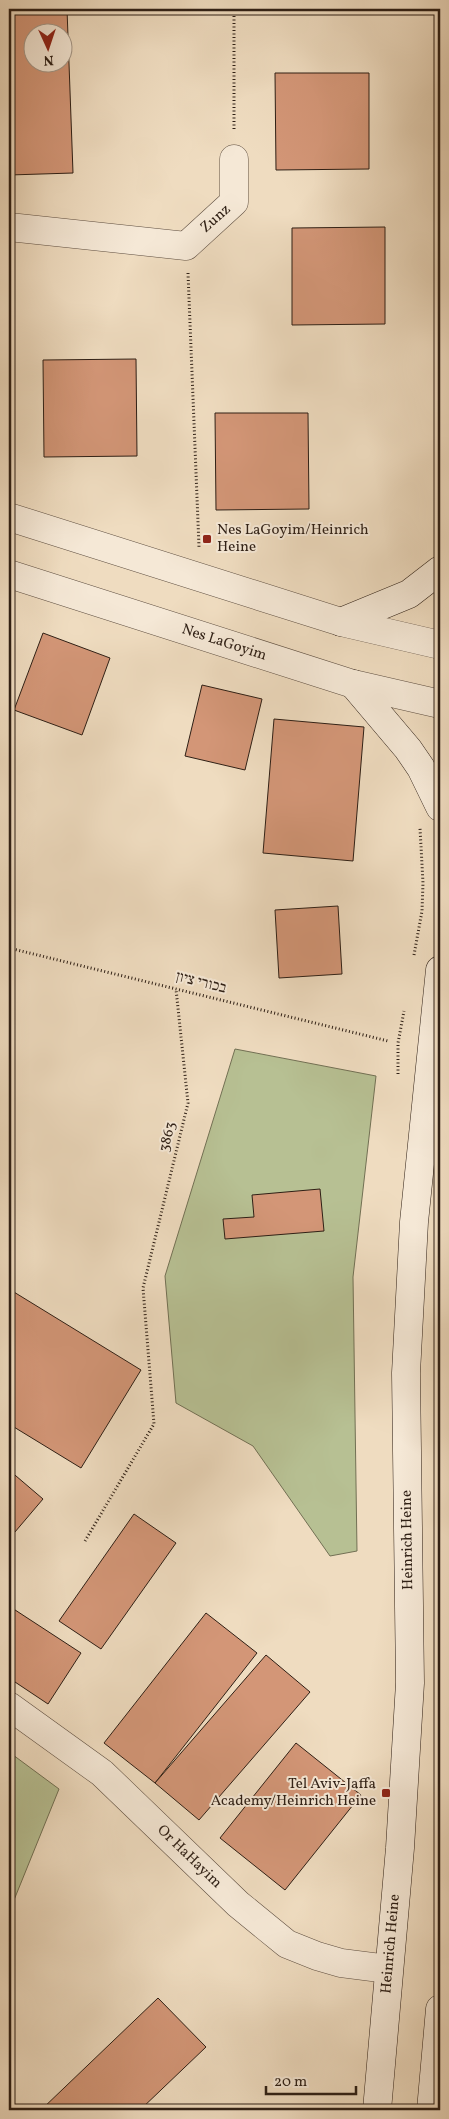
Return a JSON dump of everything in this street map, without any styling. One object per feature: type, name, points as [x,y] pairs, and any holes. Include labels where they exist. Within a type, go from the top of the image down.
[{"type":"street","name":"Zunz","points":[[186,246],[234,202],[234,159]]},
{"type":"street","points":[[9,227],[186,246]]},
{"type":"street","points":[[9,517],[341,622],[440,645]]},
{"type":"street","points":[[341,622],[409,594],[440,570]]},
{"type":"street","name":"Nes LaGoyim","points":[[9,574],[353,684],[440,704]]},
{"type":"street","points":[[353,684],[408,749],[421,768],[440,807]]},
{"type":"street","name":"Heinrich Heine","points":[[377,2110],[400,1848],[410,1683],[406,1373],[411,1269],[414,1222],[440,970]]},
{"type":"street","name":"Or HaHayim","points":[[9,1706],[102,1774],[238,1904],[287,1944],[341,1963],[388,1969]]},
{"type":"street","points":[[431,2110],[440,2009]]},
{"type":"path","points":[[234,9],[234,159]]},
{"type":"path","points":[[186,246],[200,578]]},
{"type":"path","name":"בכורי ציון","points":[[9,948],[388,1041]]},
{"type":"path","name":"3863","points":[[85,1541],[154,1424],[143,1288],[188,1103],[176,989]]},
{"type":"green space","points":[[235,1049],[376,1076],[353,1277],[357,1551],[330,1556],[253,1446],[176,1403],[165,1276]]},
{"type":"green space","points":[[9,1752],[59,1789],[14,1900],[9,1901]]},
{"type":"building","points":[[9,9],[67,9],[67,22],[22,22],[22,72],[69,72],[73,173],[9,175]]},
{"type":"building","points":[[294,9],[387,9],[387,10],[294,11]]},
{"type":"building","points":[[275,73],[369,73],[369,169],[276,170]]},
{"type":"building","points":[[385,227],[385,324],[292,325],[292,228]]},
{"type":"building","points":[[136,359],[137,456],[44,457],[43,360]]},
{"type":"building","points":[[215,413],[308,413],[309,509],[216,510]]},
{"type":"building","points":[[43,633],[110,658],[82,735],[14,710]]},
{"type":"building","points":[[202,685],[262,699],[245,770],[185,756]]},
{"type":"building","points":[[274,719],[364,727],[353,861],[263,853]]},
{"type":"building","points":[[338,906],[342,974],[279,978],[275,910]]},
{"type":"building","points":[[320,1189],[324,1231],[225,1239],[223,1219],[254,1217],[252,1195]]},
{"type":"building","points":[[9,1289],[141,1370],[81,1468],[9,1424]]},
{"type":"building","points":[[9,1470],[43,1499],[9,1539]]},
{"type":"building","points":[[134,1514],[176,1543],[101,1649],[59,1621]]},
{"type":"building","points":[[9,1606],[81,1653],[48,1704],[9,1678]]},
{"type":"building","points":[[206,1613],[257,1653],[155,1783],[104,1743]]},
{"type":"building","points":[[266,1655],[310,1692],[199,1820],[155,1783]]},
{"type":"building","points":[[296,1743],[361,1795],[285,1890],[220,1838]]},
{"type":"building","points":[[158,1998],[206,2047],[140,2110],[41,2110]]},
{"type":"place","name":"Nes LaGoyim/Heinrich Heine","points":[[207,539]]},
{"type":"place","name":"Tel Aviv-Jaffa Academy/Heinrich Heine","points":[[386,1793]]}]
